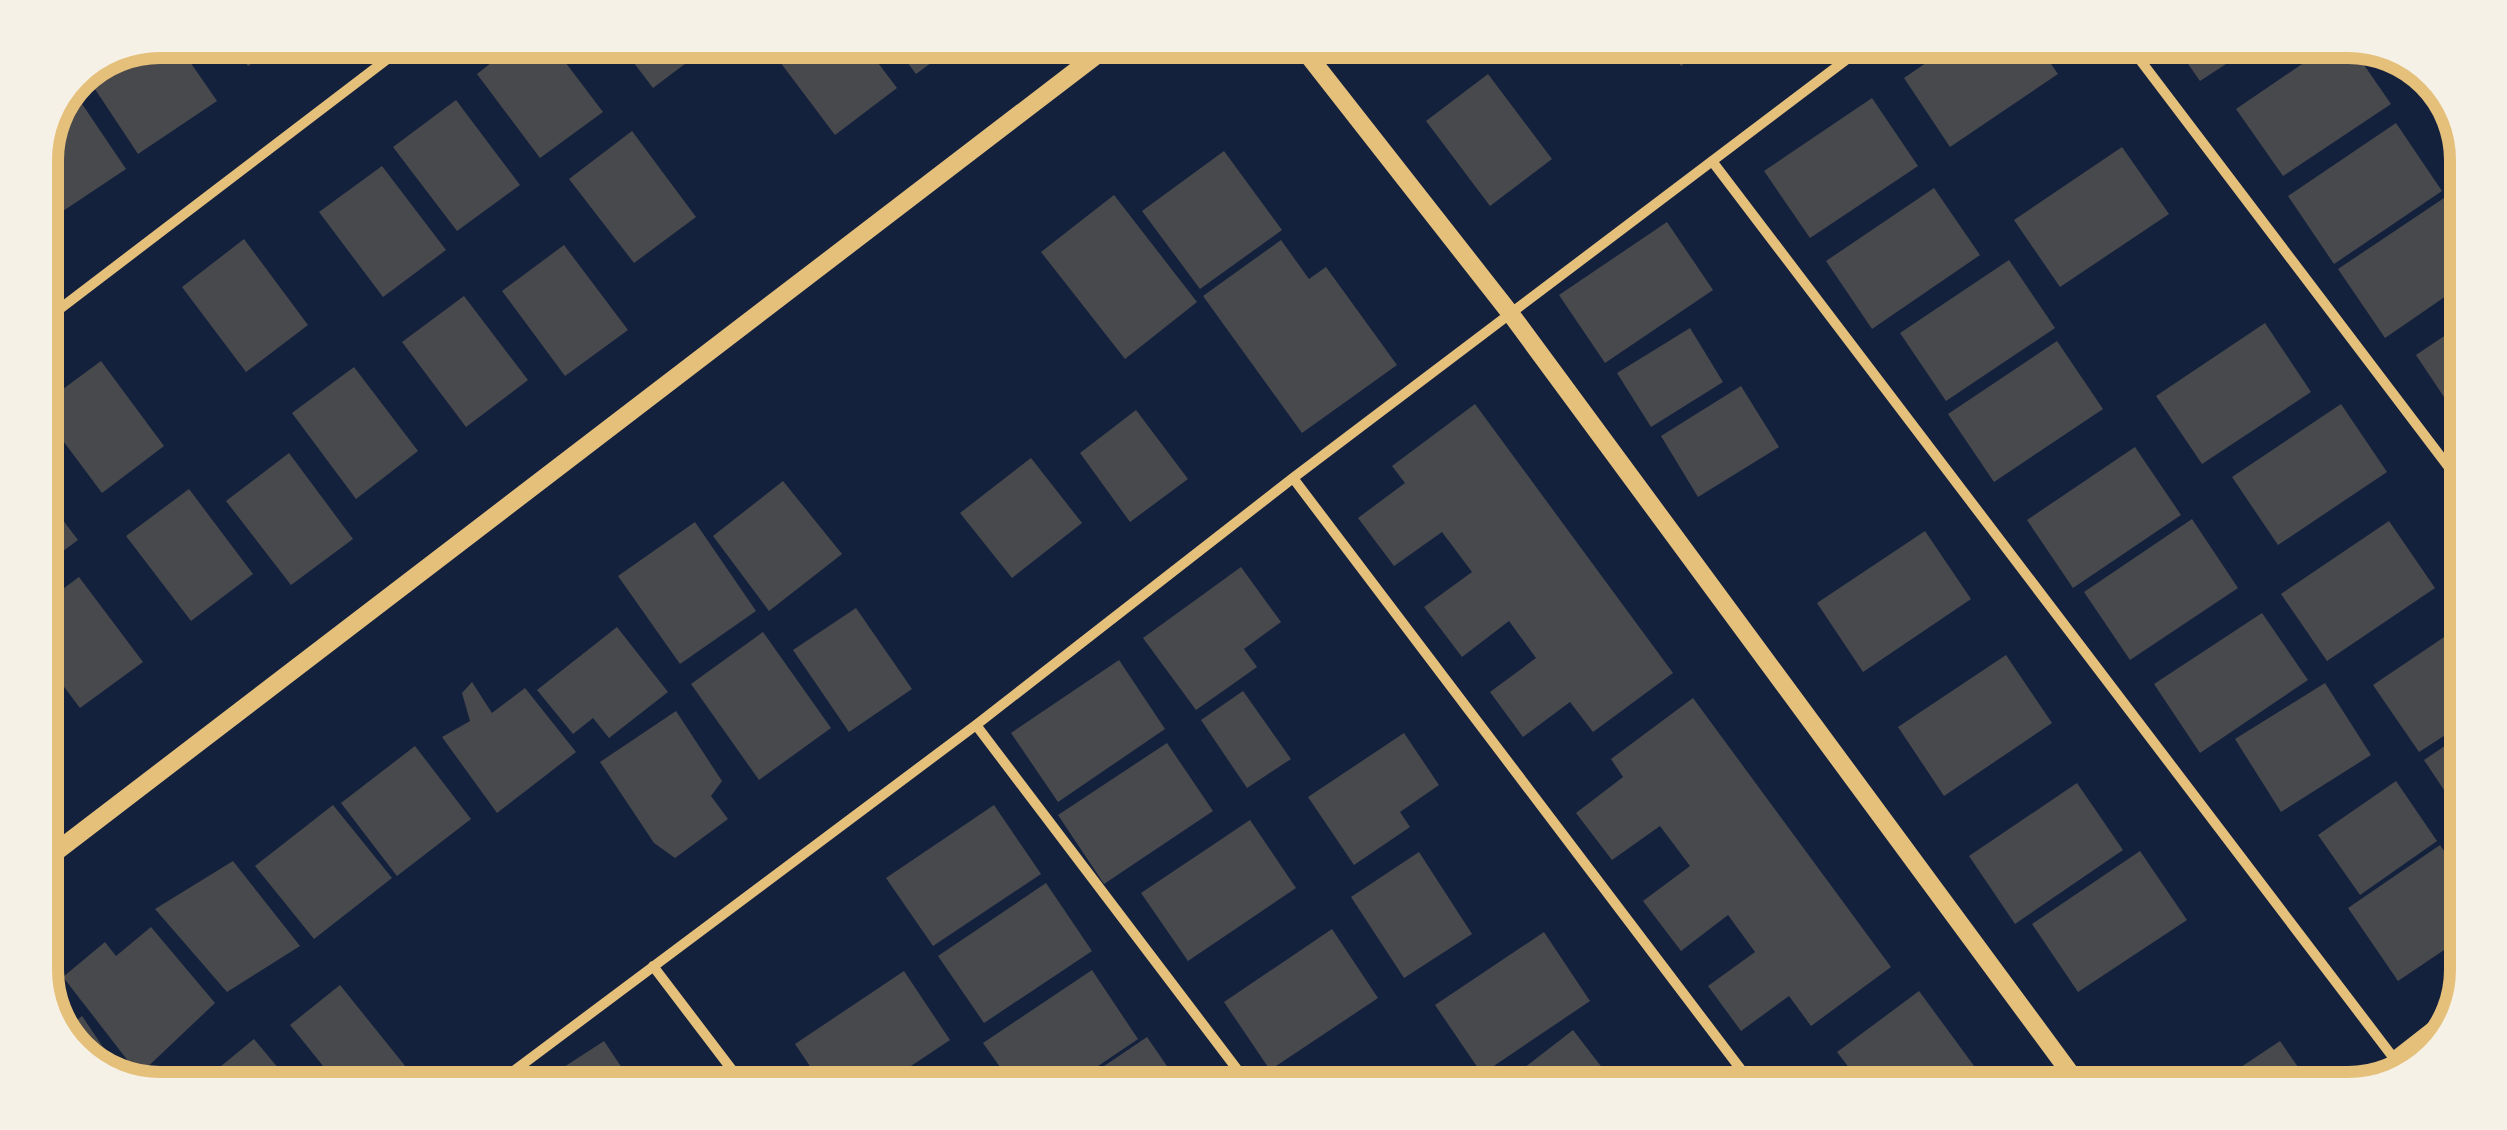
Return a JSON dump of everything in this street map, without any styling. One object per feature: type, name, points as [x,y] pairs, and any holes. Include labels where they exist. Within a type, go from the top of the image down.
[{"type":"street","points":[[58,310],[388,58]]},
{"type":"street","points":[[58,850],[1093,58]]},
{"type":"street","points":[[1310,58],[1510,313],[2069,1072]]},
{"type":"street","points":[[512,1072],[976,725],[1293,478],[1849,58]]},
{"type":"street","points":[[2140,58],[2449,468]]},
{"type":"street","points":[[1712,162],[2396,1060]]},
{"type":"street","points":[[1293,478],[1743,1072]]},
{"type":"street","points":[[976,725],[1238,1072]]},
{"type":"street","points":[[653,966],[734,1072]]},
{"type":"street","points":[[2394,1057],[2433,1026]]},
{"type":"building","points":[[187,58],[217,101],[138,154],[91,84],[120,65],[139,59]]},
{"type":"building","points":[[242,58],[260,58],[248,66]]},
{"type":"building","points":[[497,58],[562,58],[603,112],[540,158],[477,74]]},
{"type":"building","points":[[630,58],[693,58],[653,88]]},
{"type":"building","points":[[777,58],[874,58],[897,88],[835,135]]},
{"type":"building","points":[[904,58],[938,58],[916,74]]},
{"type":"building","points":[[1675,58],[1691,58],[1681,66]]},
{"type":"building","points":[[1933,58],[2047,58],[2058,74],[1950,147],[1904,78]]},
{"type":"building","points":[[2184,58],[2235,58],[2200,81]]},
{"type":"building","points":[[2311,58],[2360,59],[2391,104],[2283,176],[2236,109]]},
{"type":"building","points":[[1488,74],[1552,159],[1490,206],[1426,121]]},
{"type":"building","points":[[78,98],[126,169],[58,214],[61,133]]},
{"type":"building","points":[[1872,98],[1918,166],[1810,238],[1764,171]]},
{"type":"building","points":[[456,100],[520,185],[457,231],[393,147]]},
{"type":"building","points":[[2396,123],[2442,191],[2334,264],[2288,196]]},
{"type":"building","points":[[632,131],[696,217],[634,263],[569,179]]},
{"type":"building","points":[[2122,147],[2169,214],[2060,287],[2014,220]]},
{"type":"building","points":[[1224,151],[1282,230],[1200,289],[1142,211]]},
{"type":"building","points":[[382,166],[446,250],[383,297],[319,212]]},
{"type":"building","points":[[1934,188],[1980,255],[1872,329],[1826,261]]},
{"type":"building","points":[[1114,195],[1197,302],[1125,359],[1041,252]]},
{"type":"building","points":[[2447,196],[2449,199],[2449,294],[2385,338],[2338,269]]},
{"type":"building","points":[[1667,222],[1713,290],[1605,363],[1559,295]]},
{"type":"building","points":[[244,239],[308,325],[246,372],[182,287]]},
{"type":"building","points":[[1281,240],[1309,279],[1326,267],[1397,365],[1302,433],[1203,296]]},
{"type":"building","points":[[564,245],[628,330],[565,376],[502,291]]},
{"type":"building","points":[[2009,260],[2055,328],[1946,401],[1900,333]]},
{"type":"building","points":[[464,296],[528,380],[466,427],[402,342]]},
{"type":"building","points":[[2265,323],[2311,392],[2202,464],[2156,396]]},
{"type":"building","points":[[1690,328],[1723,382],[1651,427],[1617,373]]},
{"type":"building","points":[[2449,333],[2449,405],[2416,355]]},
{"type":"building","points":[[2057,341],[2103,409],[1994,482],[1948,414]]},
{"type":"building","points":[[101,361],[164,446],[102,493],[58,434],[58,393]]},
{"type":"building","points":[[354,367],[418,451],[356,499],[292,413]]},
{"type":"building","points":[[1741,386],[1779,447],[1698,497],[1661,436]]},
{"type":"building","points":[[1475,404],[1673,673],[1593,732],[1570,702],[1523,737],[1490,692],[1536,658],[1509,621],[1462,657],[1424,607],[1472,572],[1442,532],[1394,566],[1358,518],[1405,483],[1392,466]]},
{"type":"building","points":[[2341,404],[2387,472],[2278,545],[2232,477]]},
{"type":"building","points":[[1136,410],[1188,479],[1130,522],[1080,453]]},
{"type":"building","points":[[2135,447],[2181,515],[2073,588],[2027,520]]},
{"type":"building","points":[[289,453],[353,539],[291,585],[226,501]]},
{"type":"building","points":[[1031,458],[1082,523],[1012,578],[960,513]]},
{"type":"building","points":[[783,481],[842,554],[769,611],[713,536]]},
{"type":"building","points":[[189,489],[253,574],[191,621],[126,536]]},
{"type":"building","points":[[58,514],[78,540],[58,555]]},
{"type":"building","points":[[2192,519],[2238,588],[2130,660],[2084,592]]},
{"type":"building","points":[[2389,521],[2435,588],[2327,661],[2281,594]]},
{"type":"building","points":[[695,522],[756,611],[680,664],[618,576]]},
{"type":"building","points":[[1925,531],[1971,599],[1863,672],[1817,603]]},
{"type":"building","points":[[1241,567],[1281,622],[1244,649],[1257,667],[1196,710],[1143,638]]},
{"type":"building","points":[[79,577],[143,662],[80,708],[58,679],[58,593]]},
{"type":"building","points":[[856,608],[912,689],[849,732],[793,650]]},
{"type":"building","points":[[2262,613],[2308,680],[2200,753],[2154,684]]},
{"type":"building","points":[[617,627],[668,692],[609,738],[593,718],[573,734],[537,690]]},
{"type":"building","points":[[763,632],[831,728],[759,780],[691,684]]},
{"type":"building","points":[[2450,633],[2450,732],[2419,752],[2373,685]]},
{"type":"building","points":[[2006,655],[2052,723],[1944,796],[1898,727]]},
{"type":"building","points":[[1119,660],[1165,729],[1058,802],[1011,733]]},
{"type":"building","points":[[472,682],[492,713],[525,688],[576,752],[497,813],[442,737],[470,721],[462,693]]},
{"type":"building","points":[[2325,683],[2371,755],[2281,812],[2235,739]]},
{"type":"building","points":[[1243,691],[1291,759],[1247,788],[1201,720]]},
{"type":"building","points":[[1693,698],[1891,967],[1811,1026],[1789,996],[1741,1031],[1708,986],[1755,952],[1728,915],[1681,951],[1643,901],[1690,866],[1660,826],[1612,860],[1576,813],[1623,777],[1611,759]]},
{"type":"building","points":[[676,711],[722,781],[711,796],[728,819],[675,858],[654,843],[600,762]]},
{"type":"building","points":[[1404,733],[1439,785],[1400,812],[1410,827],[1354,865],[1308,797]]},
{"type":"building","points":[[1167,743],[1213,811],[1104,884],[1058,815]]},
{"type":"building","points":[[2450,743],[2450,799],[2424,760]]},
{"type":"building","points":[[415,746],[471,819],[397,876],[341,803]]},
{"type":"building","points":[[2396,781],[2437,841],[2360,895],[2318,835]]},
{"type":"building","points":[[2077,783],[2123,850],[2015,924],[1969,856]]},
{"type":"building","points":[[333,805],[392,878],[314,939],[255,866]]},
{"type":"building","points":[[994,805],[1041,874],[933,946],[886,878]]},
{"type":"building","points":[[1250,820],[1296,888],[1188,961],[1141,893]]},
{"type":"building","points":[[2440,845],[2450,860],[2450,946],[2398,981],[2348,908]]},
{"type":"building","points":[[2140,851],[2187,920],[2078,992],[2032,924]]},
{"type":"building","points":[[1419,852],[1472,934],[1404,978],[1351,897]]},
{"type":"building","points":[[233,861],[300,946],[227,992],[155,909]]},
{"type":"building","points":[[1046,883],[1092,951],[984,1023],[938,956]]},
{"type":"building","points":[[151,927],[215,1003],[143,1071],[135,1070],[63,977],[105,942],[116,956]]},
{"type":"building","points":[[1332,929],[1378,998],[1270,1070],[1224,1002]]},
{"type":"building","points":[[1544,932],[1590,1001],[1485,1072],[1481,1072],[1435,1005]]},
{"type":"building","points":[[1092,970],[1138,1039],[1089,1072],[1004,1072],[983,1043]]},
{"type":"building","points":[[904,971],[950,1040],[902,1072],[814,1072],[795,1044]]},
{"type":"building","points":[[340,985],[406,1067],[400,1072],[328,1072],[290,1025]]},
{"type":"building","points":[[1919,991],[1979,1072],[1846,1072],[1850,1069],[1837,1052]]},
{"type":"building","points":[[82,1016],[113,1061],[97,1052],[73,1024]]},
{"type":"building","points":[[1573,1030],[1605,1072],[1519,1072]]},
{"type":"building","points":[[1147,1037],[1171,1072],[1095,1072]]},
{"type":"building","points":[[254,1039],[282,1072],[214,1072]]},
{"type":"building","points":[[604,1041],[625,1072],[556,1072]]},
{"type":"building","points":[[2280,1041],[2302,1072],[2234,1072]]}]
